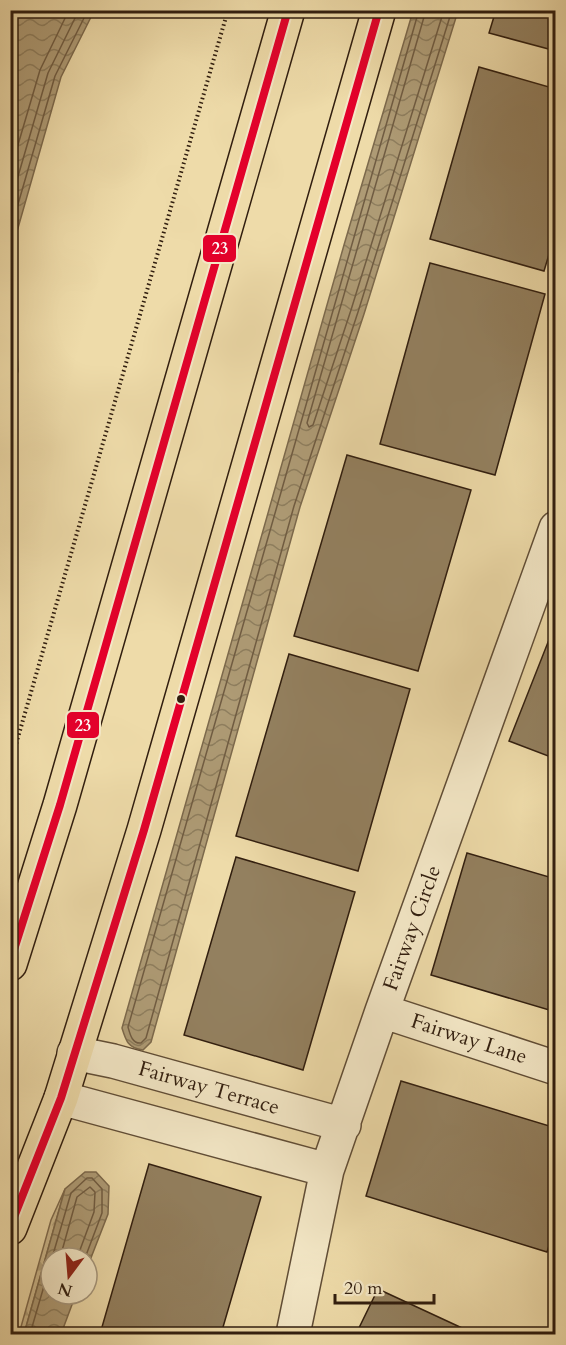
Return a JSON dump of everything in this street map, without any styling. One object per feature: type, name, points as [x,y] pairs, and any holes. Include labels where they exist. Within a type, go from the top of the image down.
[{"type":"main road","points":[[10,964],[60,805],[288,10]]},
{"type":"main road","points":[[10,1228],[61,1098],[144,830],[379,10]]},
{"type":"street","name":"Fairway Circle","points":[[293,1335],[327,1170],[382,1011],[553,545]]},
{"type":"street","name":"Fairway Lane","points":[[382,1011],[555,1068]]},
{"type":"street","name":"Fairway Terrace","points":[[74,1053],[113,1061],[344,1125]]},
{"type":"street","points":[[61,1098],[327,1170]]},
{"type":"path","points":[[10,765],[228,10]]},
{"type":"green space","points":[[65,1189],[49,1246],[44,1246],[51,1220]]},
{"type":"green space","points":[[39,1263],[39,1281],[24,1334],[19,1334]]},
{"type":"water","points":[[11,10],[94,11],[61,77],[12,249],[18,371],[11,396]]},
{"type":"water","points":[[413,11],[458,11],[364,314],[300,507],[151,1042],[143,1050],[134,1048],[128,1043],[122,1028],[344,245]]},
{"type":"water","points":[[85,1172],[96,1172],[109,1186],[108,1214],[96,1246],[49,1246],[65,1189]]},
{"type":"water","points":[[39,1281],[39,1306],[72,1306],[61,1334],[24,1334]]},
{"type":"building","points":[[496,10],[556,10],[556,51],[489,33]]},
{"type":"building","points":[[479,67],[556,89],[556,231],[544,271],[430,239]]},
{"type":"building","points":[[430,263],[545,294],[495,475],[380,444]]},
{"type":"building","points":[[347,455],[471,490],[418,671],[294,636]]},
{"type":"building","points":[[556,622],[556,759],[509,741]]},
{"type":"building","points":[[289,654],[410,689],[358,871],[236,836]]},
{"type":"building","points":[[467,853],[556,879],[556,1012],[431,975]]},
{"type":"building","points":[[236,857],[355,892],[303,1070],[184,1035]]},
{"type":"building","points":[[401,1081],[556,1128],[556,1223],[547,1252],[366,1196]]},
{"type":"building","points":[[149,1164],[261,1197],[221,1334],[100,1334]]},
{"type":"building","points":[[378,1289],[475,1334],[356,1334]]},
{"type":"transit line","name":"23","points":[[10,962],[60,805],[288,10]]},
{"type":"transit line","name":"23","points":[[10,1227],[61,1098],[144,830],[379,10]]}]
